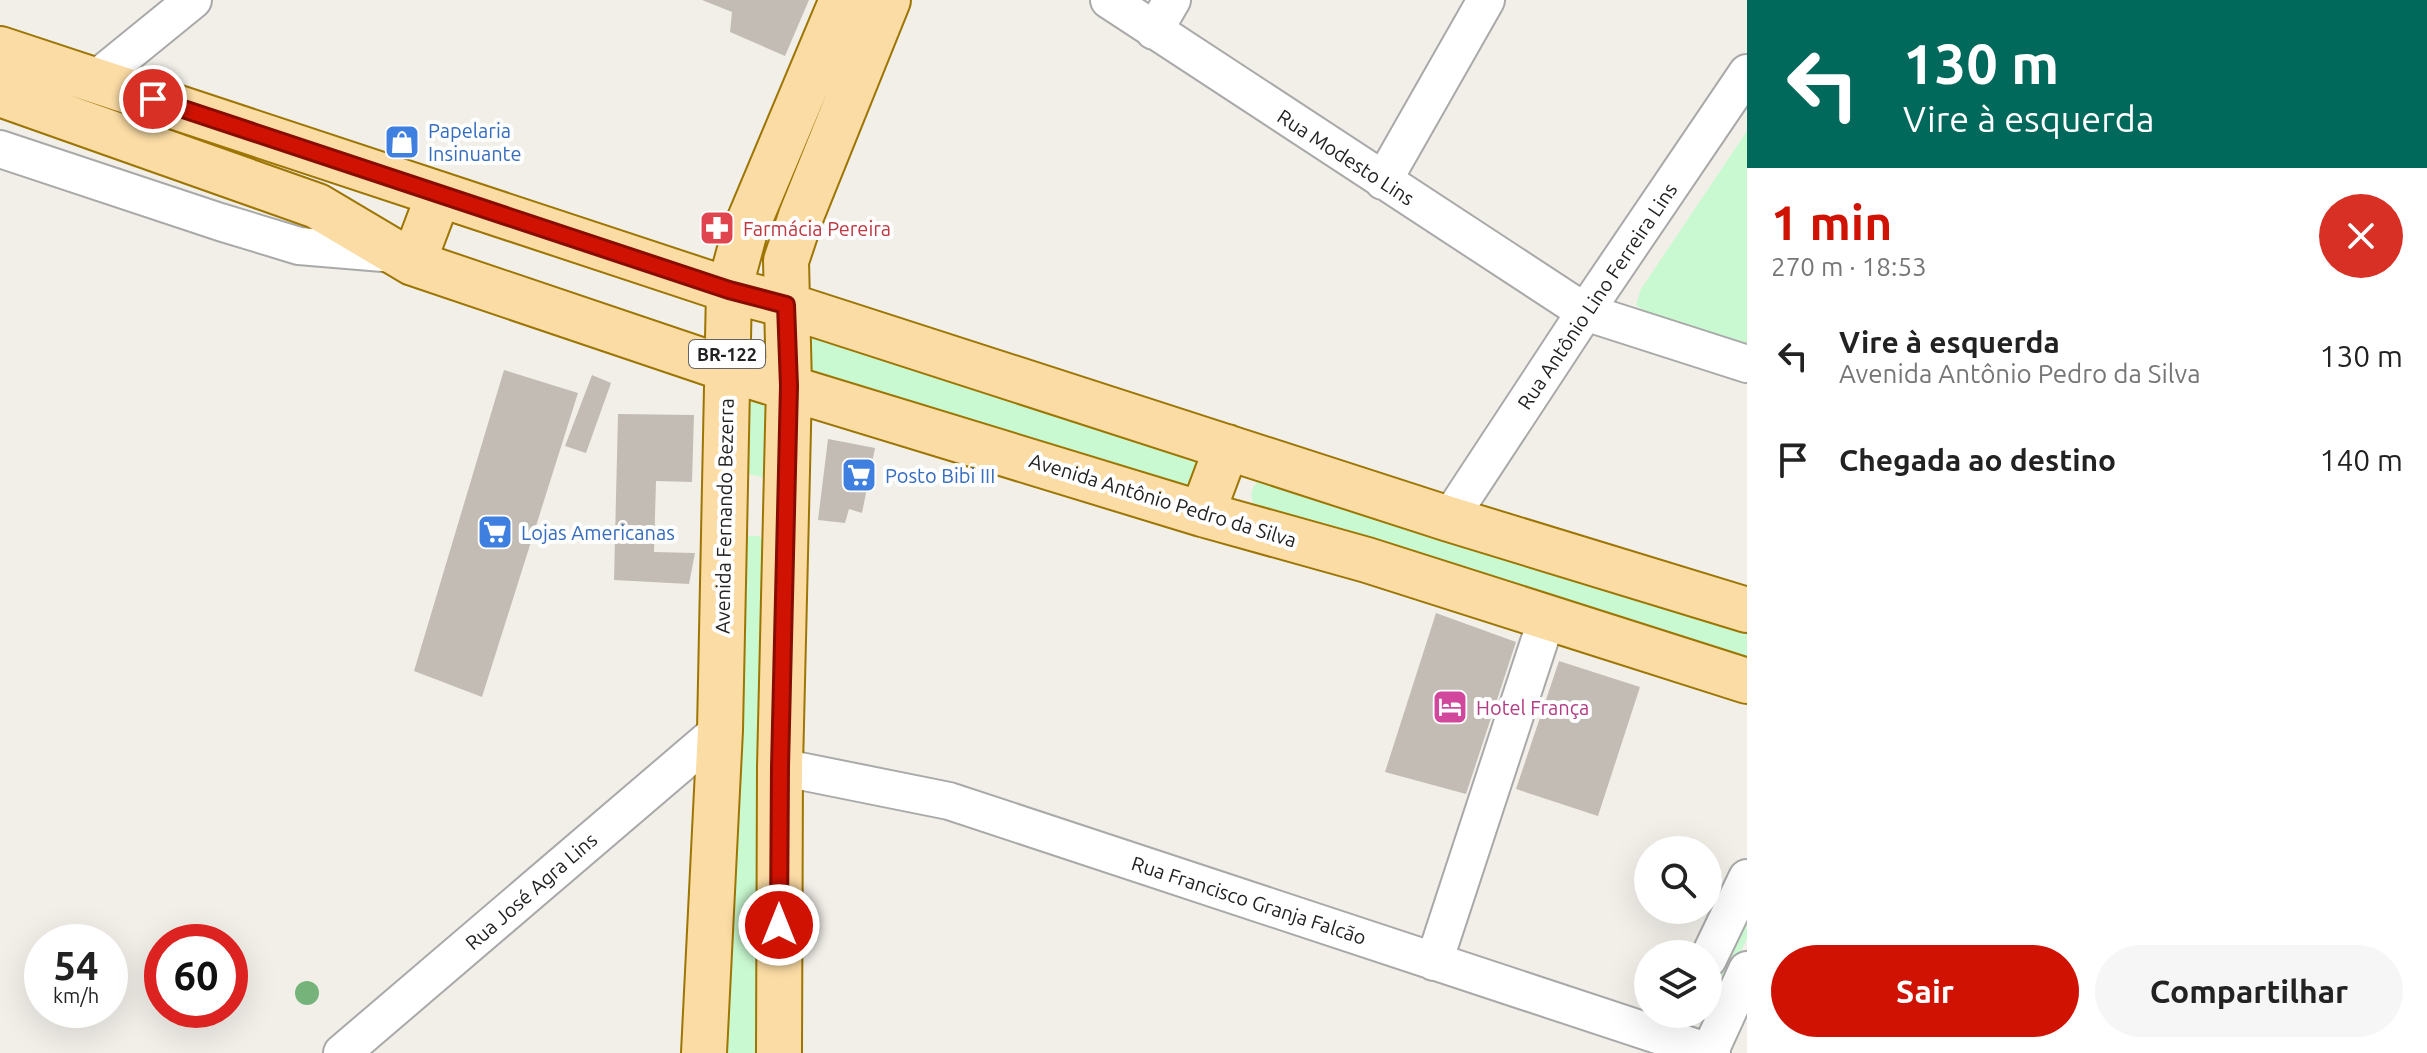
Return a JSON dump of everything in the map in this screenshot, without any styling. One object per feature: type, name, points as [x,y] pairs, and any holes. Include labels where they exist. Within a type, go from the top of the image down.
[{"type":"main road","name":"Avenida Fernando Bezerra","points":[[704,1053],[720,730],[729,290],[745,231],[842,0]]},
{"type":"main road","name":"BR-122","points":[[781,1052],[780,767],[789,386],[786,261],[790,244],[888,0]]},
{"type":"main road","points":[[8,63],[96,79],[729,290],[786,305],[1449,519],[1747,610]]},
{"type":"main road","name":"Avenida Antônio Pedro da Silva","points":[[0,94],[317,206],[404,259],[727,369],[1202,514],[1367,560],[1747,681]]},
{"type":"main road","points":[[404,259],[439,194]]},
{"type":"main road","points":[[1202,514],[1227,447]]},
{"type":"main road","points":[[725,509],[786,516]]},
{"type":"street","points":[[96,79],[193,0]]},
{"type":"street","name":"Rua Modesto Lins","points":[[1109,0],[1163,15],[1383,181],[1585,312],[1747,364]]},
{"type":"street","points":[[1383,181],[1486,0]]},
{"type":"street","name":"Rua Antônio Lino Ferreira Lins","points":[[1449,519],[1747,73]]},
{"type":"street","points":[[0,149],[299,246],[404,259]]},
{"type":"street","points":[[1434,962],[1547,618]]},
{"type":"street","name":"Rua José Agra Lins","points":[[342,1053],[720,730]]},
{"type":"street","name":"Rua Francisco Granja Falcão","points":[[780,767],[949,801],[1434,962],[1671,1035],[1710,1053]]},
{"type":"street","points":[[1717,940],[1747,878]]},
{"type":"street","points":[[1710,1053],[1747,970]]},
{"type":"green space","points":[[1747,131],[1747,349],[1651,316],[1636,305],[1641,289]]},
{"type":"green space","points":[[809,332],[1204,461],[1192,493],[813,376]]},
{"type":"green space","points":[[742,391],[774,397],[777,480],[740,472]]},
{"type":"green space","points":[[1263,477],[1747,627],[1747,669],[1261,514],[1252,499],[1252,490]]},
{"type":"green space","points":[[744,536],[758,536],[766,540],[761,1053],[718,1053]]},
{"type":"green space","points":[[1747,905],[1747,938],[1722,992],[1722,958]]},
{"type":"building","points":[[702,0],[809,0],[785,56],[730,32],[732,12]]},
{"type":"building","name":"Lojas Americanas","points":[[504,370],[578,393],[482,697],[414,671]]},
{"type":"building","points":[[592,375],[611,383],[586,453],[565,446]]},
{"type":"building","points":[[618,414],[694,415],[692,482],[656,481],[654,552],[695,553],[689,584],[614,580]]},
{"type":"building","name":"Posto Bibi III","points":[[828,439],[875,448],[862,513],[849,509],[845,523],[818,520]]},
{"type":"building","name":"Hotel França","points":[[1436,613],[1516,642],[1466,794],[1385,772]]},
{"type":"building","points":[[1559,661],[1640,687],[1598,816],[1516,789]]},
{"type":"place","name":"Papelaria Insinuante","points":[[402,142]]},
{"type":"place","name":"Farmácia Pereira","points":[[717,228]]},
{"type":"place","name":"Posto Bibi III","points":[[859,475]]},
{"type":"place","name":"Lojas Americanas","points":[[495,532]]},
{"type":"place","name":"Hotel França","points":[[1450,707]]},
{"type":"route","points":[[153,99],[729,290],[786,305],[789,386],[779,925]]}]
